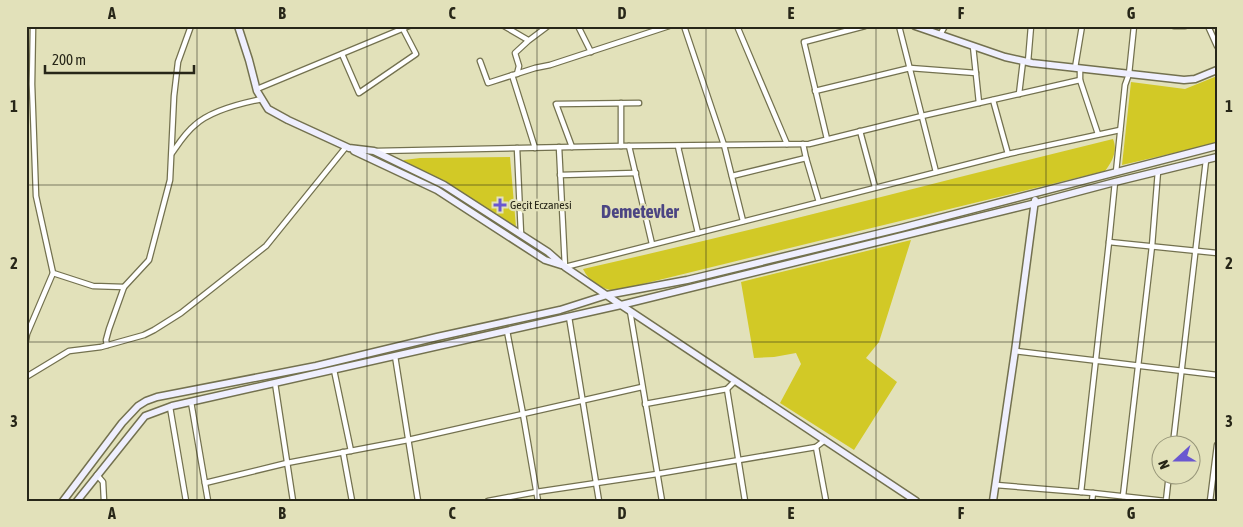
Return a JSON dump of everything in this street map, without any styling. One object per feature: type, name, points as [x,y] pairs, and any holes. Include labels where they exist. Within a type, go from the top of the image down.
[{"type":"main road","points":[[238,26],[257,89],[268,109],[437,190],[545,260],[565,266]]},
{"type":"main road","points":[[915,26],[1005,57],[1026,62],[1184,80],[1195,79],[1217,70]]},
{"type":"main road","points":[[63,501],[122,423],[146,400],[188,390],[316,366],[437,336],[560,310],[607,295],[687,280],[911,225],[1217,146]]},
{"type":"main road","points":[[348,148],[374,151],[444,185],[548,252],[621,305],[913,500]]},
{"type":"main road","points":[[76,501],[145,416],[170,407],[621,305],[1217,157]]},
{"type":"main road","points":[[993,501],[1036,203],[1034,193]]},
{"type":"street","points":[[26,340],[52,273],[36,196],[32,84],[34,26]]},
{"type":"street","points":[[107,345],[106,340],[109,329],[124,287],[149,260],[170,180],[174,96],[178,62],[191,26]]},
{"type":"street","points":[[257,89],[409,26]]},
{"type":"street","points":[[504,26],[528,40]]},
{"type":"street","points":[[535,148],[515,74],[519,66],[515,53],[528,40],[548,26]]},
{"type":"street","points":[[578,26],[590,52]]},
{"type":"street","points":[[480,61],[488,83],[669,26]]},
{"type":"street","points":[[684,26],[724,145],[743,221]]},
{"type":"street","points":[[737,26],[787,144]]},
{"type":"street","points":[[827,139],[804,42],[865,26]]},
{"type":"street","points":[[899,26],[936,172]]},
{"type":"street","points":[[940,35],[945,26]]},
{"type":"street","points":[[1019,94],[1031,26]]},
{"type":"street","points":[[1082,26],[1078,68],[1080,80],[1098,134]]},
{"type":"street","points":[[1116,172],[1125,85],[1130,74],[1134,26]]},
{"type":"street","points":[[1174,26],[1185,26]]},
{"type":"street","points":[[1208,26],[1217,46]]},
{"type":"street","points":[[342,54],[359,93],[416,54],[403,29]]},
{"type":"street","points":[[973,46],[978,103]]},
{"type":"street","points":[[815,91],[910,68],[976,73]]},
{"type":"street","points":[[374,151],[809,144],[1080,80]]},
{"type":"street","points":[[171,154],[196,124],[215,112],[262,99]]},
{"type":"street","points":[[993,100],[1008,154]]},
{"type":"street","points":[[621,103],[621,146]]},
{"type":"street","points":[[572,147],[556,104],[638,103]]},
{"type":"street","points":[[559,147],[565,266],[1008,154],[1120,130]]},
{"type":"street","points":[[860,131],[875,187]]},
{"type":"street","points":[[803,144],[819,202]]},
{"type":"street","points":[[629,146],[652,244]]},
{"type":"street","points":[[678,146],[698,233]]},
{"type":"street","points":[[26,377],[69,351],[107,345],[144,335],[167,323],[266,246],[348,148]]},
{"type":"street","points":[[517,148],[521,234]]},
{"type":"street","points":[[732,176],[806,158]]},
{"type":"street","points":[[1174,434],[1206,160]]},
{"type":"street","points":[[1123,496],[1152,246],[1158,172]]},
{"type":"street","points":[[560,175],[636,173]]},
{"type":"street","points":[[1081,492],[1115,182]]},
{"type":"street","points":[[1109,242],[1217,253]]},
{"type":"street","points":[[52,273],[93,286],[124,287]]},
{"type":"street","points":[[630,311],[662,501]]},
{"type":"street","points":[[569,317],[599,501]]},
{"type":"street","points":[[507,331],[538,501]]},
{"type":"street","points":[[1015,351],[1217,375]]},
{"type":"street","points":[[395,356],[418,501]]},
{"type":"street","points":[[334,370],[351,451]]},
{"type":"street","points":[[645,404],[727,389],[735,381]]},
{"type":"street","points":[[275,383],[293,501]]},
{"type":"street","points":[[205,483],[287,463],[408,440],[642,387]]},
{"type":"street","points":[[727,389],[745,501]]},
{"type":"street","points":[[191,402],[208,501]]},
{"type":"street","points":[[170,407],[186,501]]},
{"type":"street","points":[[488,501],[816,447],[825,440]]},
{"type":"street","points":[[1210,501],[1217,445]]},
{"type":"street","points":[[816,447],[826,501]]},
{"type":"street","points":[[343,452],[352,501]]},
{"type":"street","points":[[97,475],[102,482],[104,501]]},
{"type":"street","points":[[996,485],[1166,501],[1169,484]]},
{"type":"street","points":[[1092,501],[1093,493]]},
{"type":"shaded area","points":[[1217,76],[1217,143],[1122,165],[1131,82],[1185,89]]},
{"type":"shaded area","points":[[1113,139],[1114,156],[1105,171],[614,291],[596,284],[583,269],[782,222]]},
{"type":"shaded area","points":[[510,157],[516,227],[449,184],[403,163],[404,160],[420,158]]},
{"type":"shaded area","points":[[911,240],[879,342],[866,358],[897,382],[854,450],[780,403],[801,364],[796,353],[754,358],[741,282]]},
{"type":"place","name":"Geçit Eczanesi","points":[[500,205]]},
{"type":"district","name":"Demetevler","points":[[640,212]]}]
